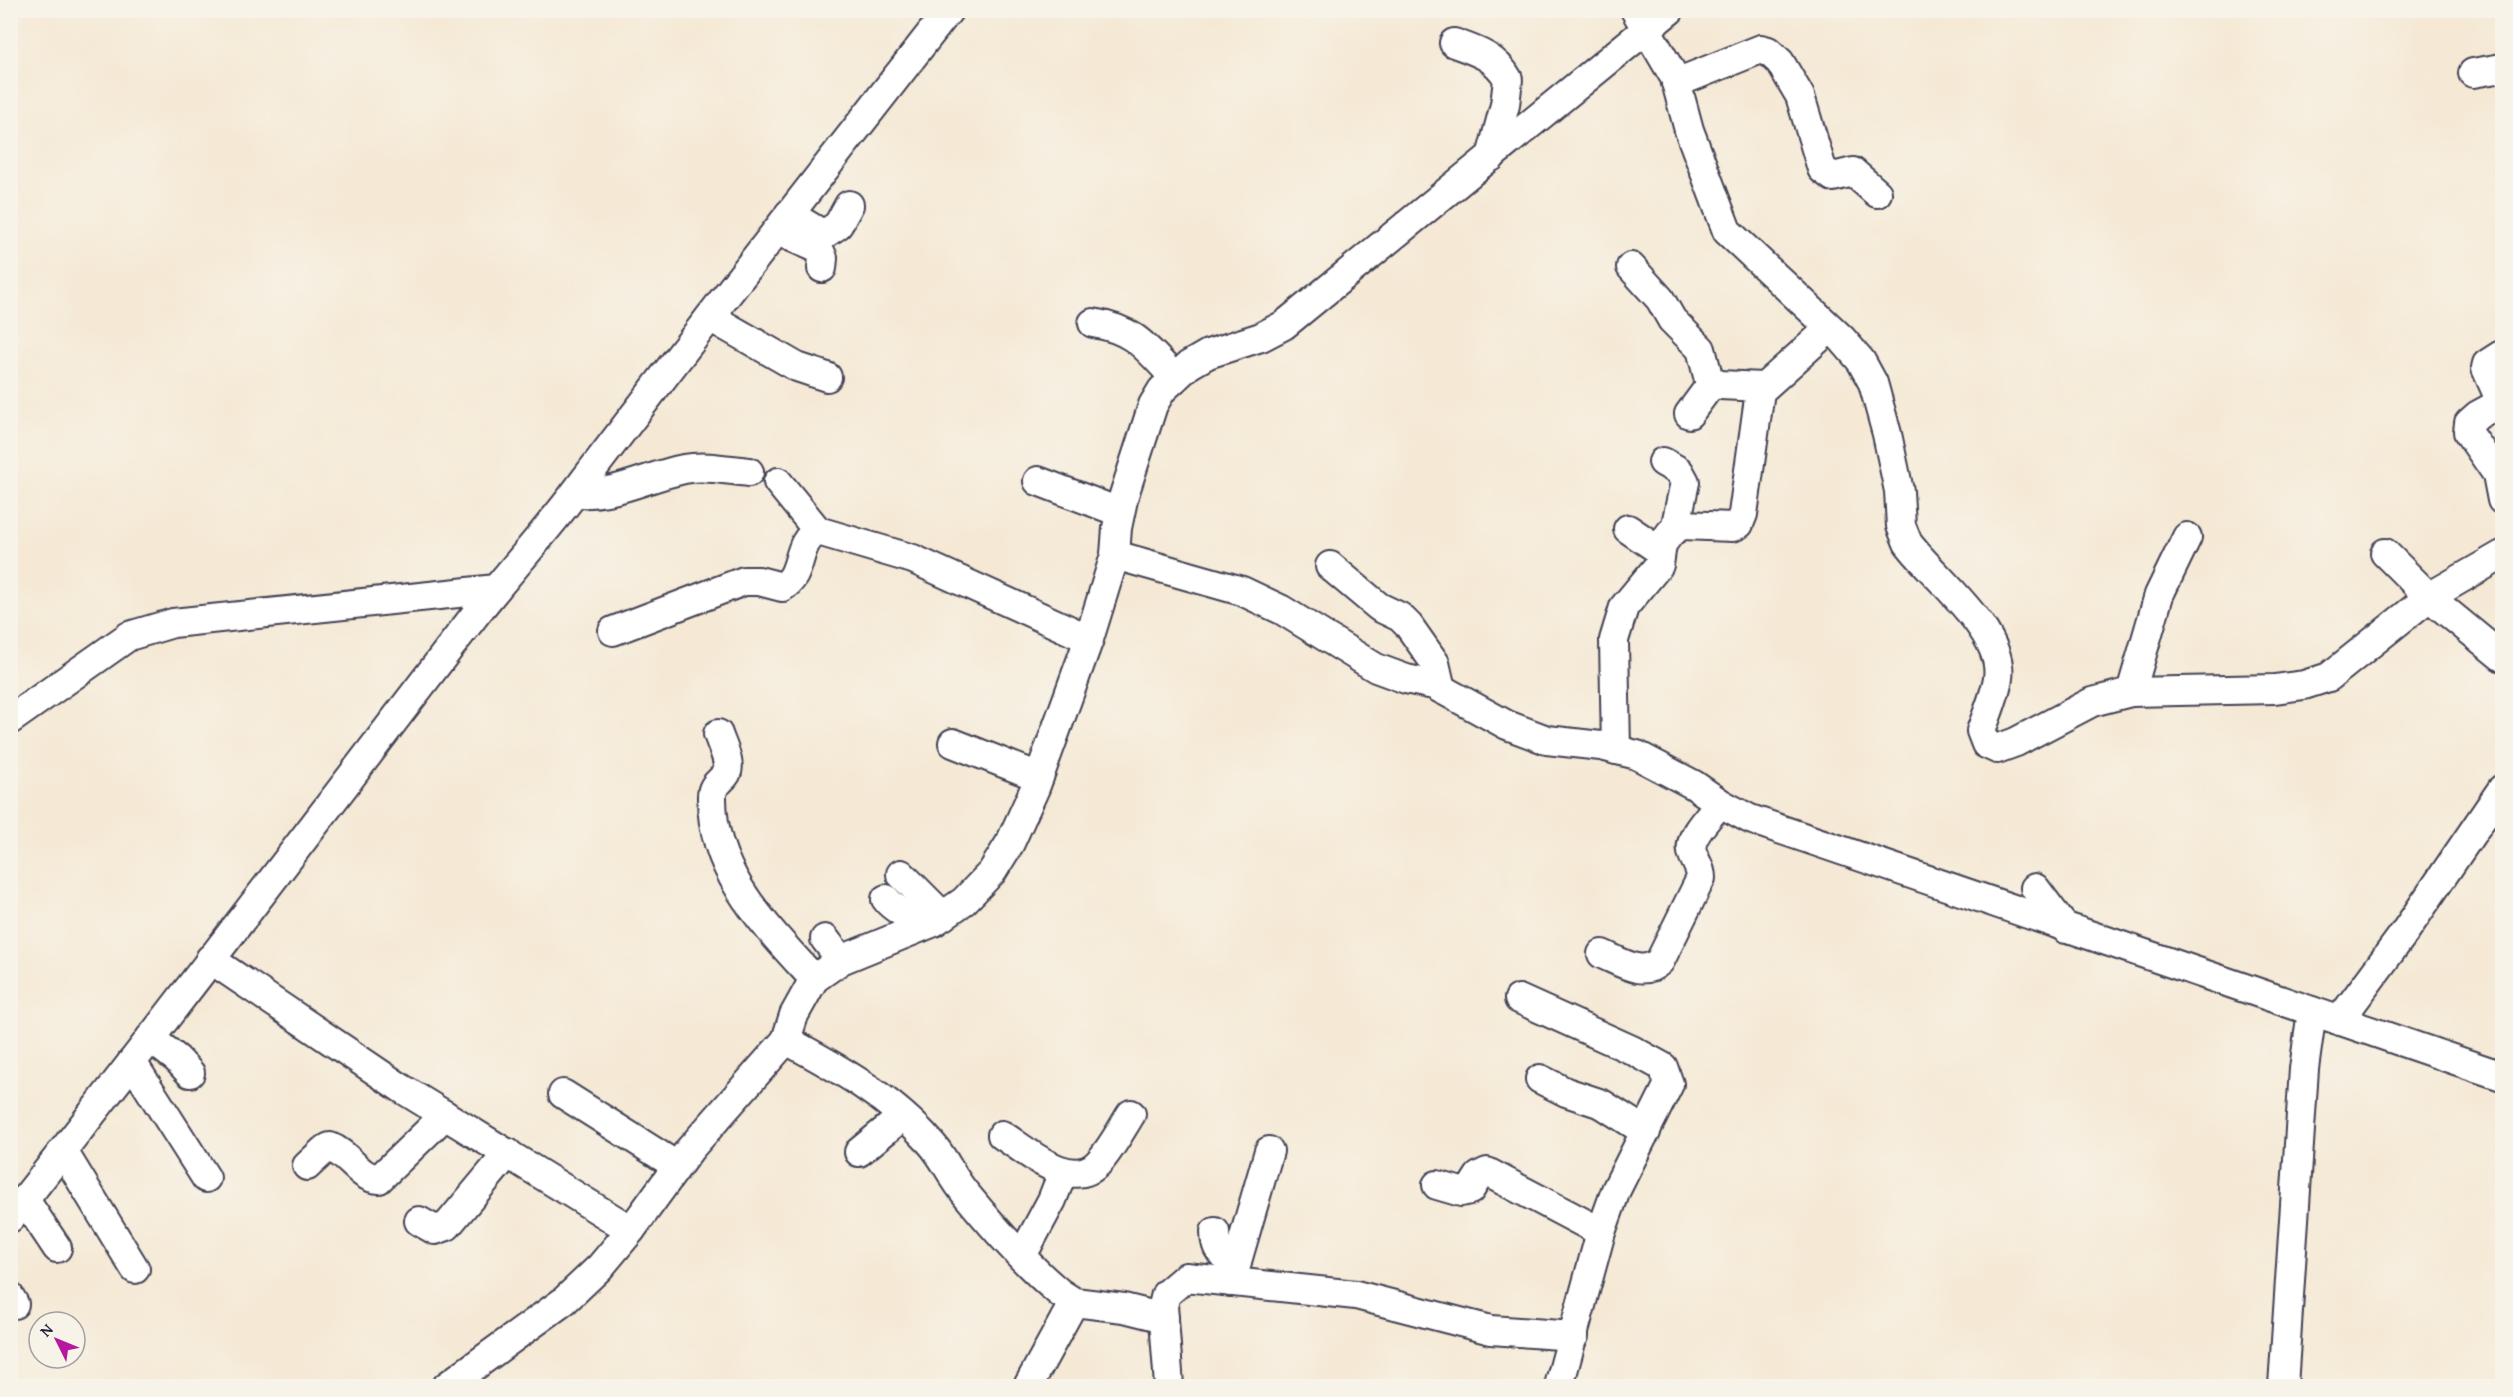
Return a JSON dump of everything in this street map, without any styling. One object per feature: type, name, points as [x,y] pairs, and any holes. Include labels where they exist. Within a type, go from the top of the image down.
[{"type":"street","points":[[57,1248],[17,1203],[63,1151],[496,589],[575,493],[620,431],[949,10]]},
{"type":"street","points":[[447,1386],[564,1301],[600,1267],[631,1230],[677,1166],[786,1040],[794,1015],[833,950],[932,922],[964,901],[992,872],[1010,843],[1039,777],[1089,639],[1115,555],[1119,512],[1153,405],[1175,378],[1189,365],[1208,354],[1261,337],[1284,325],[1491,157],[1642,20],[1670,10]]},
{"type":"street","points":[[1642,20],[1676,83],[1689,130],[1728,231],[1855,352],[1873,383],[1899,491],[1901,526],[1908,543],[1987,633],[1997,653],[1998,677],[1981,731],[1986,744],[1998,749],[2092,702],[2131,692],[2275,689],[2304,685],[2329,676],[2429,597],[2502,555]]},
{"type":"street","points":[[1454,43],[1481,52],[1495,61],[1508,79],[1505,105],[1491,157]]},
{"type":"street","points":[[1676,83],[1761,49],[1768,51],[1780,62],[1800,96],[1822,169],[1833,177],[1853,172],[1876,193]]},
{"type":"street","points":[[2473,73],[2502,68]]},
{"type":"street","points":[[783,222],[826,233],[838,225],[849,206]]},
{"type":"street","points":[[783,222],[813,244],[822,254],[822,268]]},
{"type":"street","points":[[1631,267],[1659,299],[1672,320],[1701,349],[1705,359],[1706,375],[1712,383],[1763,387]]},
{"type":"street","points":[[710,317],[788,362],[827,377]]},
{"type":"street","points":[[1093,323],[1112,326],[1131,334],[1175,378]]},
{"type":"street","points":[[1667,540],[1682,525],[1733,527],[1742,519],[1752,459],[1757,400],[1763,387],[1830,328]]},
{"type":"street","points":[[2501,355],[2487,364],[2486,368],[2502,402],[2478,415],[2469,423],[2468,432],[2501,483]]},
{"type":"street","points":[[1689,414],[1712,383]]},
{"type":"street","points":[[1616,750],[1614,640],[1619,618],[1632,595],[1659,565],[1685,482],[1679,471],[1663,462]]},
{"type":"street","points":[[575,493],[608,493],[686,469],[710,468],[749,472]]},
{"type":"street","points":[[1038,481],[1119,512]]},
{"type":"street","points":[[778,482],[818,531],[913,559],[1089,639]]},
{"type":"street","points":[[1628,529],[1667,540]]},
{"type":"street","points":[[613,631],[744,581],[759,581],[782,587],[795,573],[804,543],[818,531]]},
{"type":"street","points":[[2131,692],[2159,595],[2187,537]]},
{"type":"street","points":[[2385,553],[2429,597],[2502,657]]},
{"type":"street","points":[[1115,555],[1242,591],[1282,610],[1376,668],[1441,689],[1476,710],[1547,740],[1637,755],[1694,785],[1720,803],[1773,828],[2502,1076]]},
{"type":"street","points":[[1330,566],[1379,607],[1400,617],[1410,626],[1435,663],[1441,689]]},
{"type":"street","points":[[10,720],[129,636],[173,622],[496,589]]},
{"type":"street","points":[[718,734],[728,766],[727,773],[716,784],[712,796],[720,852],[734,904],[814,979]]},
{"type":"street","points":[[953,743],[1039,777]]},
{"type":"street","points":[[2339,1022],[2402,936],[2502,789]]},
{"type":"street","points":[[1602,954],[1644,970],[1652,969],[1660,961],[1701,878],[1701,869],[1692,850],[1693,840],[1720,803]]},
{"type":"street","points":[[901,874],[932,922]]},
{"type":"street","points":[[2035,888],[2066,929]]},
{"type":"street","points":[[886,899],[892,906],[932,922]]},
{"type":"street","points":[[210,959],[445,1114],[631,1230]]},
{"type":"street","points":[[1520,999],[1632,1050],[1663,1067],[1668,1075],[1669,1084],[1616,1191],[1601,1232],[1559,1386]]},
{"type":"street","points":[[1595,1011],[1619,1028],[1632,1050]]},
{"type":"street","points":[[2283,1386],[2304,1069],[2312,1011]]},
{"type":"street","points":[[150,1038],[177,1059],[190,1073]]},
{"type":"street","points":[[786,1040],[835,1069],[859,1080],[903,1116],[943,1156],[966,1195],[1048,1283],[1074,1302],[1124,1308],[1164,1318]]},
{"type":"street","points":[[132,1062],[206,1178]]},
{"type":"street","points":[[1540,1079],[1566,1092],[1602,1104],[1646,1132]]},
{"type":"street","points":[[563,1094],[677,1166]]},
{"type":"street","points":[[307,1166],[323,1151],[330,1148],[338,1150],[367,1176],[379,1179],[445,1114]]},
{"type":"street","points":[[1002,1135],[1063,1172],[1083,1172],[1099,1163],[1131,1114]]},
{"type":"street","points":[[859,1152],[903,1116]]},
{"type":"street","points":[[63,1151],[135,1269]]},
{"type":"street","points":[[1234,1272],[1269,1151]]},
{"type":"street","points":[[419,1221],[435,1230],[447,1226],[507,1153]]},
{"type":"street","points":[[1022,1256],[1052,1200],[1063,1172]]},
{"type":"street","points":[[1437,1185],[1461,1192],[1470,1190],[1479,1176],[1488,1172],[1601,1232]]},
{"type":"street","points":[[1215,1232],[1219,1251],[1234,1272]]},
{"type":"street","points":[[1169,1386],[1163,1306],[1166,1294],[1186,1277],[1234,1272],[1356,1295],[1491,1330],[1574,1336]]},
{"type":"street","points":[[1028,1386],[1074,1302]]}]
